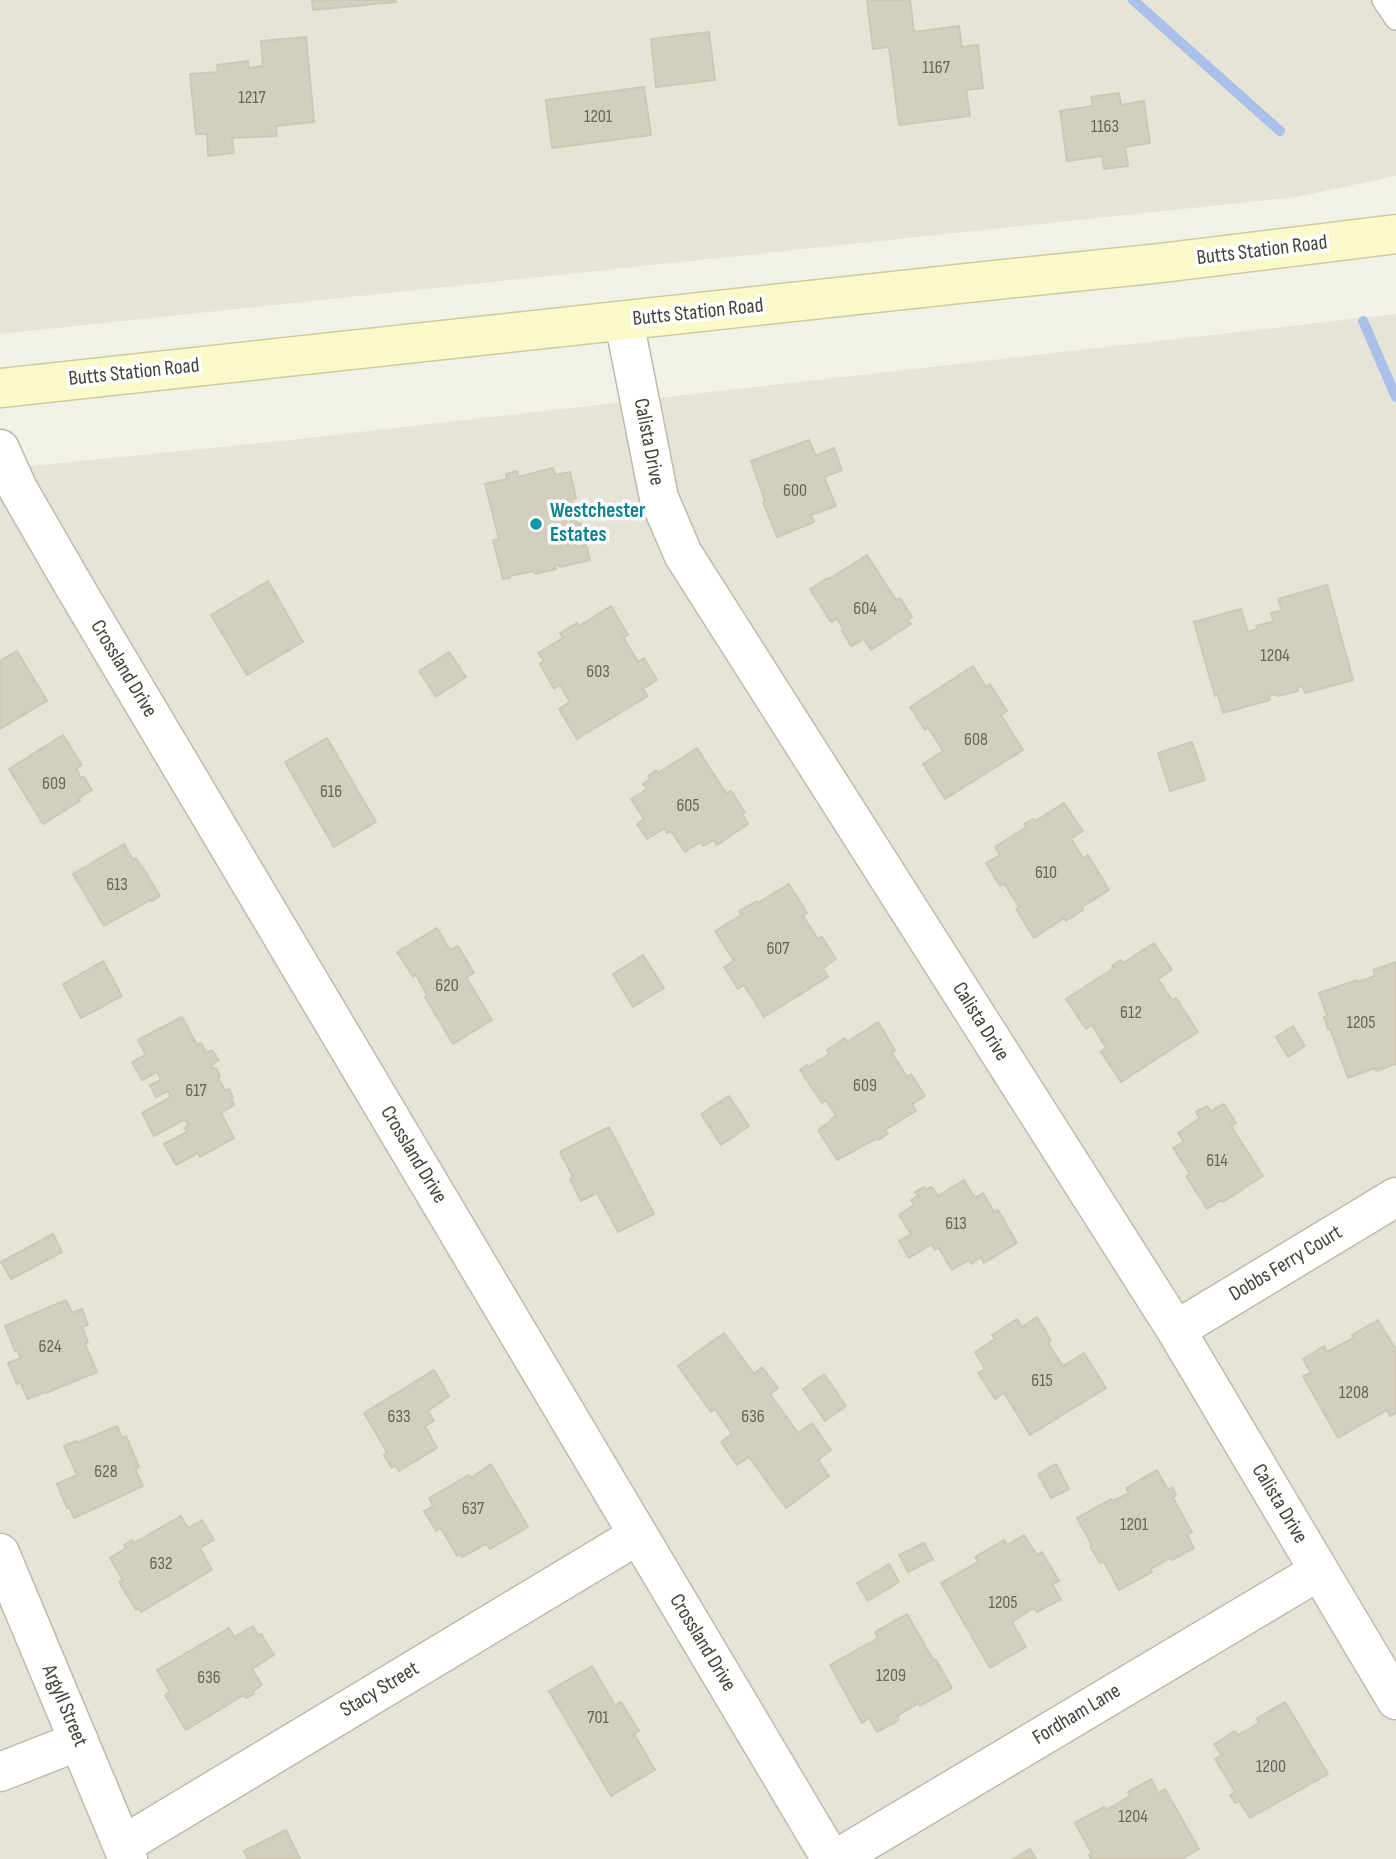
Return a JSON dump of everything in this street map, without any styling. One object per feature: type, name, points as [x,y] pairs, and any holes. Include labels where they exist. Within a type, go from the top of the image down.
[{"type":"main road","name":"Butts Station Road","points":[[0,388],[1161,263],[1396,234]]},
{"type":"street","name":"Calista Drive","points":[[624,321],[659,498],[683,554],[1175,1330],[1396,1700]]},
{"type":"street","name":"Crossland Drive","points":[[0,449],[18,489],[74,586],[833,1859]]},
{"type":"street","name":"Dobbs Ferry Court","points":[[1175,1330],[1396,1197]]},
{"type":"street","name":"Stacy Street","points":[[126,1852],[638,1535]]},
{"type":"street","name":"Argyll Street","points":[[0,1553],[126,1852]]},
{"type":"street","name":"Fordham Lane","points":[[833,1859],[1318,1572]]},
{"type":"street","points":[[0,1772],[79,1741]]},
{"type":"lane","points":[[1383,0],[1396,19]]},
{"type":"shaded area","points":[[0,0],[1396,0],[1396,176],[1296,197],[0,334]]},
{"type":"shaded area","points":[[1396,314],[1396,1859],[0,1859],[0,469],[290,440]]},
{"type":"building","points":[[312,0],[396,0],[396,2],[313,10]]},
{"type":"building","points":[[867,0],[910,0],[914,32],[959,26],[962,47],[978,45],[983,88],[966,90],[970,116],[899,125],[889,47],[873,49]]},
{"type":"building","points":[[709,32],[715,80],[656,87],[651,39]]},
{"type":"building","points":[[306,37],[314,122],[276,126],[277,136],[232,138],[234,153],[208,156],[207,134],[196,134],[190,74],[218,72],[217,65],[248,61],[249,68],[263,66],[261,41]]},
{"type":"building","points":[[644,87],[651,135],[552,148],[546,100]]},
{"type":"building","points":[[1119,93],[1121,105],[1144,101],[1150,143],[1125,147],[1128,166],[1104,169],[1102,156],[1067,161],[1060,111],[1093,106],[1091,97]]},
{"type":"building","points":[[809,440],[816,456],[834,448],[842,470],[824,477],[836,506],[811,515],[814,522],[777,537],[751,461]]},
{"type":"building","name":"Westchester Estates","points":[[553,468],[555,475],[570,472],[576,498],[571,499],[578,525],[581,523],[590,560],[503,579],[493,540],[499,539],[485,484],[507,479],[506,474],[517,471],[518,477]]},
{"type":"building","points":[[867,555],[896,600],[900,598],[912,617],[908,620],[911,624],[871,650],[864,639],[851,646],[837,619],[831,622],[810,589]]},
{"type":"building","points":[[268,581],[303,642],[247,675],[211,615]]},
{"type":"building","points":[[1327,585],[1353,680],[1305,693],[1303,686],[1297,688],[1298,691],[1269,696],[1270,700],[1223,713],[1218,695],[1215,696],[1194,622],[1241,609],[1248,632],[1257,629],[1256,626],[1272,622],[1274,624],[1271,613],[1282,610],[1278,599]]},
{"type":"building","points":[[611,606],[628,635],[623,637],[638,662],[644,658],[657,680],[643,689],[648,696],[577,739],[559,709],[570,702],[560,685],[554,689],[540,664],[544,661],[538,653],[563,638],[560,633],[577,623],[579,626]]},
{"type":"building","points":[[17,651],[47,701],[0,729],[0,661]]},
{"type":"building","points":[[449,652],[466,677],[436,697],[419,671]]},
{"type":"building","points":[[973,666],[986,687],[990,684],[1007,711],[1001,715],[1023,750],[945,799],[923,764],[943,751],[928,727],[925,730],[910,707]]},
{"type":"building","points":[[63,735],[82,765],[76,769],[92,790],[79,798],[80,801],[43,824],[9,769]]},
{"type":"building","points":[[327,738],[376,822],[334,847],[285,762]]},
{"type":"building","points":[[1192,742],[1205,780],[1170,791],[1158,753]]},
{"type":"building","points":[[697,748],[726,793],[731,791],[745,812],[742,814],[748,824],[717,845],[714,840],[703,846],[700,842],[685,852],[671,831],[667,833],[665,828],[647,839],[637,824],[644,819],[631,799],[647,789],[643,784],[650,779],[648,776],[656,770],[658,773]]},
{"type":"building","points":[[1064,803],[1083,831],[1071,839],[1083,858],[1088,855],[1109,890],[1066,921],[1064,918],[1034,938],[1004,883],[1000,886],[986,863],[1000,855],[995,847],[1026,827],[1024,824],[1033,819],[1035,821]]},
{"type":"building","points":[[124,844],[160,896],[104,926],[73,874]]},
{"type":"building","points":[[789,884],[807,913],[803,916],[818,939],[822,937],[836,959],[823,968],[828,977],[764,1017],[744,985],[738,989],[724,967],[734,961],[715,931],[741,915],[739,911]]},
{"type":"building","points":[[437,928],[450,950],[458,946],[474,973],[466,977],[492,1020],[453,1044],[425,997],[427,995],[416,975],[413,977],[397,952]]},
{"type":"building","points":[[1154,943],[1172,970],[1158,979],[1172,1000],[1176,998],[1198,1032],[1121,1082],[1101,1052],[1106,1048],[1092,1025],[1086,1029],[1066,999],[1114,968],[1112,966],[1121,960],[1123,963]]},
{"type":"building","points":[[643,955],[664,988],[633,1007],[613,974]]},
{"type":"building","points":[[103,961],[122,996],[81,1018],[63,984]]},
{"type":"building","points":[[1396,962],[1396,1064],[1348,1078],[1328,1029],[1324,1017],[1327,1016],[1319,993],[1375,976],[1373,970]]},
{"type":"building","points":[[182,1017],[197,1045],[201,1043],[206,1053],[212,1050],[219,1060],[211,1065],[216,1068],[225,1091],[229,1089],[233,1097],[231,1098],[234,1105],[221,1113],[234,1138],[200,1157],[198,1153],[176,1165],[164,1144],[187,1132],[185,1128],[188,1126],[185,1119],[154,1136],[142,1113],[171,1097],[168,1091],[156,1097],[150,1085],[161,1080],[157,1072],[142,1080],[132,1062],[146,1055],[138,1040]]},
{"type":"building","points":[[878,1022],[907,1077],[911,1074],[925,1096],[912,1104],[916,1111],[885,1130],[888,1134],[837,1160],[818,1130],[836,1116],[826,1100],[822,1103],[800,1070],[829,1054],[827,1050],[845,1038],[847,1042]]},
{"type":"building","points":[[1293,1026],[1305,1046],[1288,1057],[1276,1037]]},
{"type":"building","points":[[729,1096],[749,1126],[721,1145],[701,1114]]},
{"type":"building","points":[[1224,1104],[1236,1123],[1231,1126],[1263,1176],[1207,1209],[1186,1176],[1190,1174],[1173,1148],[1184,1142],[1178,1133],[1200,1118],[1196,1112],[1207,1106],[1211,1111]]},
{"type":"building","points":[[609,1127],[654,1214],[618,1232],[597,1193],[581,1201],[570,1179],[573,1177],[560,1152]]},
{"type":"building","points":[[964,1180],[975,1198],[983,1193],[994,1212],[998,1210],[1017,1243],[984,1263],[981,1257],[971,1264],[969,1260],[952,1270],[938,1247],[935,1250],[932,1244],[909,1258],[899,1241],[911,1234],[899,1215],[914,1205],[911,1200],[918,1196],[915,1192],[924,1187],[926,1190],[932,1187],[938,1196]]},
{"type":"building","points":[[53,1234],[62,1252],[11,1279],[1,1262]]},
{"type":"building","points":[[66,1300],[72,1313],[82,1309],[88,1325],[82,1327],[88,1342],[85,1344],[97,1372],[28,1399],[20,1382],[17,1384],[8,1363],[21,1358],[17,1350],[15,1351],[5,1326]]},
{"type":"building","points":[[1037,1317],[1051,1340],[1048,1343],[1063,1366],[1084,1353],[1106,1388],[1030,1435],[1004,1393],[995,1399],[978,1373],[985,1369],[975,1352],[995,1339],[992,1335],[1017,1319],[1022,1327]]},
{"type":"building","points":[[1378,1320],[1396,1350],[1396,1413],[1390,1416],[1387,1410],[1338,1438],[1303,1376],[1311,1373],[1303,1359],[1324,1346],[1327,1352]]},
{"type":"building","points":[[724,1333],[754,1374],[762,1367],[778,1388],[770,1394],[798,1433],[812,1423],[831,1450],[818,1460],[829,1476],[786,1508],[749,1457],[737,1465],[721,1442],[732,1434],[715,1409],[711,1412],[678,1366]]},
{"type":"building","points":[[434,1370],[449,1396],[428,1411],[434,1421],[425,1426],[437,1448],[399,1471],[395,1466],[392,1468],[384,1455],[387,1452],[364,1413]]},
{"type":"building","points":[[824,1374],[846,1406],[825,1421],[803,1389]]},
{"type":"building","points":[[117,1426],[122,1438],[126,1436],[139,1467],[135,1469],[143,1486],[74,1518],[57,1484],[77,1475],[64,1446]]},
{"type":"building","points":[[491,1464],[528,1527],[490,1549],[486,1544],[462,1557],[460,1554],[457,1556],[441,1528],[436,1531],[424,1511],[433,1506],[429,1498],[469,1475],[471,1478]]},
{"type":"building","points":[[1056,1464],[1069,1489],[1051,1498],[1038,1474]]},
{"type":"building","points":[[1157,1470],[1168,1490],[1172,1487],[1176,1495],[1173,1498],[1192,1532],[1187,1535],[1194,1548],[1150,1569],[1152,1572],[1119,1590],[1104,1562],[1100,1563],[1090,1546],[1092,1545],[1077,1518],[1111,1499],[1113,1501],[1129,1493],[1126,1488]]},
{"type":"building","points":[[181,1516],[188,1528],[202,1520],[214,1540],[200,1548],[212,1570],[141,1612],[139,1608],[136,1610],[119,1582],[123,1580],[110,1558],[126,1548],[124,1545],[132,1540],[134,1543]]},
{"type":"building","points":[[1024,1535],[1037,1555],[1042,1552],[1059,1581],[1052,1584],[1061,1599],[1037,1612],[1034,1608],[1012,1622],[1026,1647],[990,1668],[941,1583],[978,1562],[975,1557],[1004,1540],[1007,1545]]},
{"type":"building","points":[[924,1543],[933,1559],[908,1572],[899,1555]]},
{"type":"building","points":[[889,1564],[899,1582],[868,1601],[857,1583]]},
{"type":"building","points":[[907,1614],[952,1688],[920,1706],[919,1703],[897,1716],[899,1720],[877,1732],[869,1718],[862,1723],[830,1665],[878,1638],[875,1632]]},
{"type":"building","points":[[253,1626],[274,1655],[252,1669],[262,1685],[253,1691],[254,1694],[246,1698],[244,1695],[186,1730],[165,1695],[170,1692],[157,1670],[229,1628],[234,1637]]},
{"type":"building","points":[[592,1666],[615,1705],[621,1702],[639,1731],[634,1734],[655,1770],[611,1796],[549,1691]]},
{"type":"building","points":[[1285,1702],[1328,1774],[1250,1818],[1239,1801],[1235,1803],[1230,1795],[1235,1792],[1215,1759],[1222,1756],[1214,1744],[1235,1731],[1238,1735],[1259,1723],[1257,1718]]},
{"type":"building","points":[[1151,1779],[1158,1793],[1165,1789],[1199,1849],[1182,1859],[1091,1859],[1089,1855],[1092,1854],[1075,1823],[1104,1807],[1106,1810],[1130,1796],[1128,1792]]},
{"type":"building","points":[[286,1830],[300,1859],[248,1859],[244,1851]]},
{"type":"building","points":[[1030,1849],[1036,1859],[1013,1859]]},
{"type":"waterway","points":[[1133,0],[1280,131]]},
{"type":"waterway","points":[[1363,321],[1396,397]]},
{"type":"place","name":"Westchester Estates","points":[[536,524]]}]
